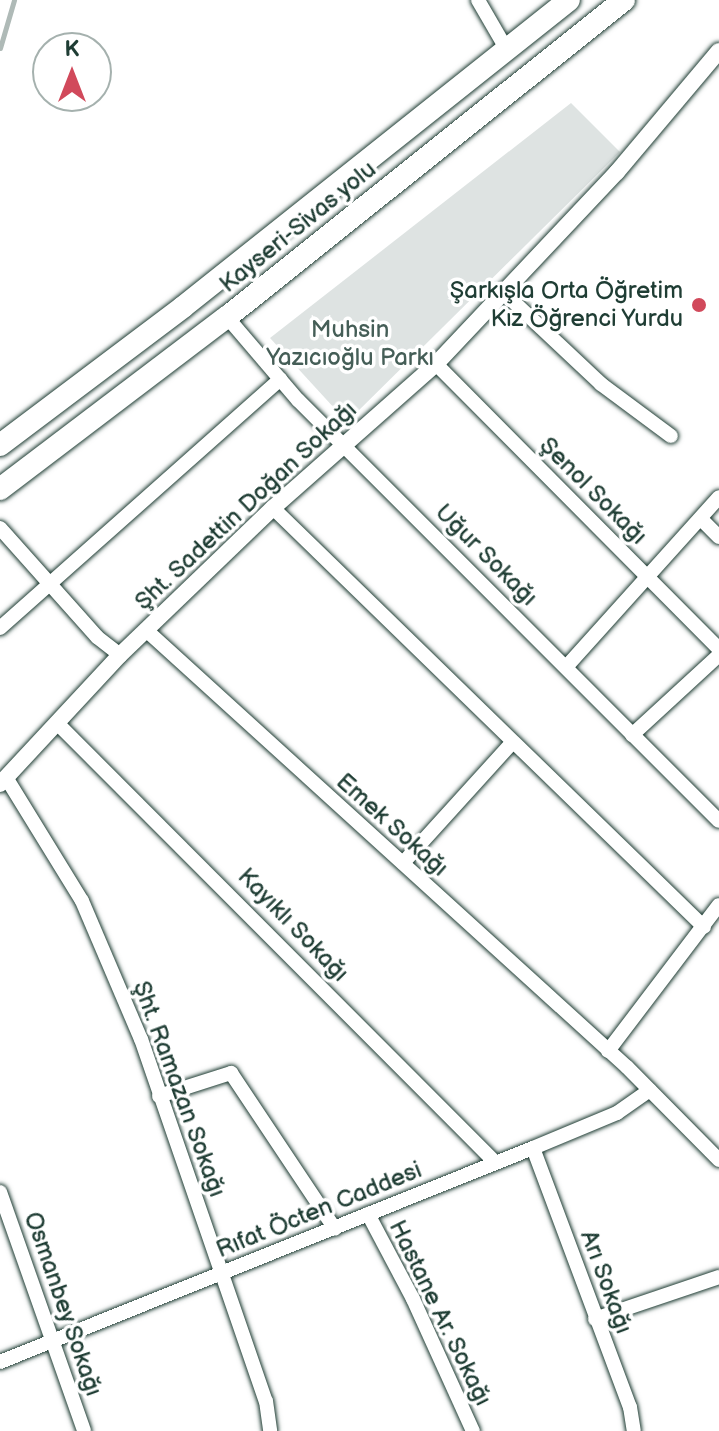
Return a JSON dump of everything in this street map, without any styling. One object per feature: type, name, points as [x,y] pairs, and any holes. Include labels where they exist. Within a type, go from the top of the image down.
[{"type":"highway","name":"Kayseri-Sivas yolu","points":[[0,445],[569,0]]},
{"type":"highway","name":"Kayseri-Sivas yolu","points":[[0,489],[227,317],[624,0]]},
{"type":"street","points":[[478,0],[507,50]]},
{"type":"street","name":"Şht. Sadettin Doğan Sokağı","points":[[3,782],[120,655],[273,508],[436,364],[617,172],[719,51]]},
{"type":"street","points":[[502,291],[601,384],[671,436]]},
{"type":"street","name":"Uğur Sokağı","points":[[227,317],[280,379],[345,446],[719,821]]},
{"type":"street","name":"Şenol Sokağı","points":[[436,364],[719,649]]},
{"type":"street","points":[[0,628],[280,379]]},
{"type":"street","points":[[567,666],[650,578],[719,497]]},
{"type":"street","points":[[273,508],[511,744],[704,927]]},
{"type":"street","points":[[702,520],[719,537]]},
{"type":"street","points":[[0,528],[97,637],[120,655]]},
{"type":"street","name":"Emek Sokağı","points":[[146,630],[718,1153]]},
{"type":"street","points":[[632,735],[719,655]]},
{"type":"street","name":"Kayıklı Sokağı","points":[[57,723],[495,1162]]},
{"type":"street","points":[[403,863],[511,744]]},
{"type":"street","name":"Şht. Ramazan Sokağı","points":[[3,782],[82,901],[159,1096],[224,1274],[266,1401],[270,1431]]},
{"type":"street","points":[[608,1051],[719,905]]},
{"type":"street","points":[[159,1096],[231,1073],[335,1229]]},
{"type":"street","name":"Rıfat Öcten Caddesi","points":[[0,1362],[52,1338],[224,1274],[617,1113],[650,1090]]},
{"type":"street","name":"Arı Sokağı","points":[[533,1148],[630,1407],[634,1431]]},
{"type":"street","name":"Osmanbey Sokağı","points":[[0,1192],[84,1431]]},
{"type":"street","name":"Hastane Ar. Sokağı","points":[[368,1214],[413,1299],[473,1431]]},
{"type":"street","points":[[595,1319],[719,1277]]},
{"type":"green space","name":"Muhsin Yazıcıoğlu Parkı","points":[[571,103],[620,152],[347,422],[270,338]]},
{"type":"waterway","points":[[0,48],[14,0]]},
{"type":"place","name":"Şarkışla Orta Öğretim Kız Öğrenci Yurdu","points":[[699,305]]}]
